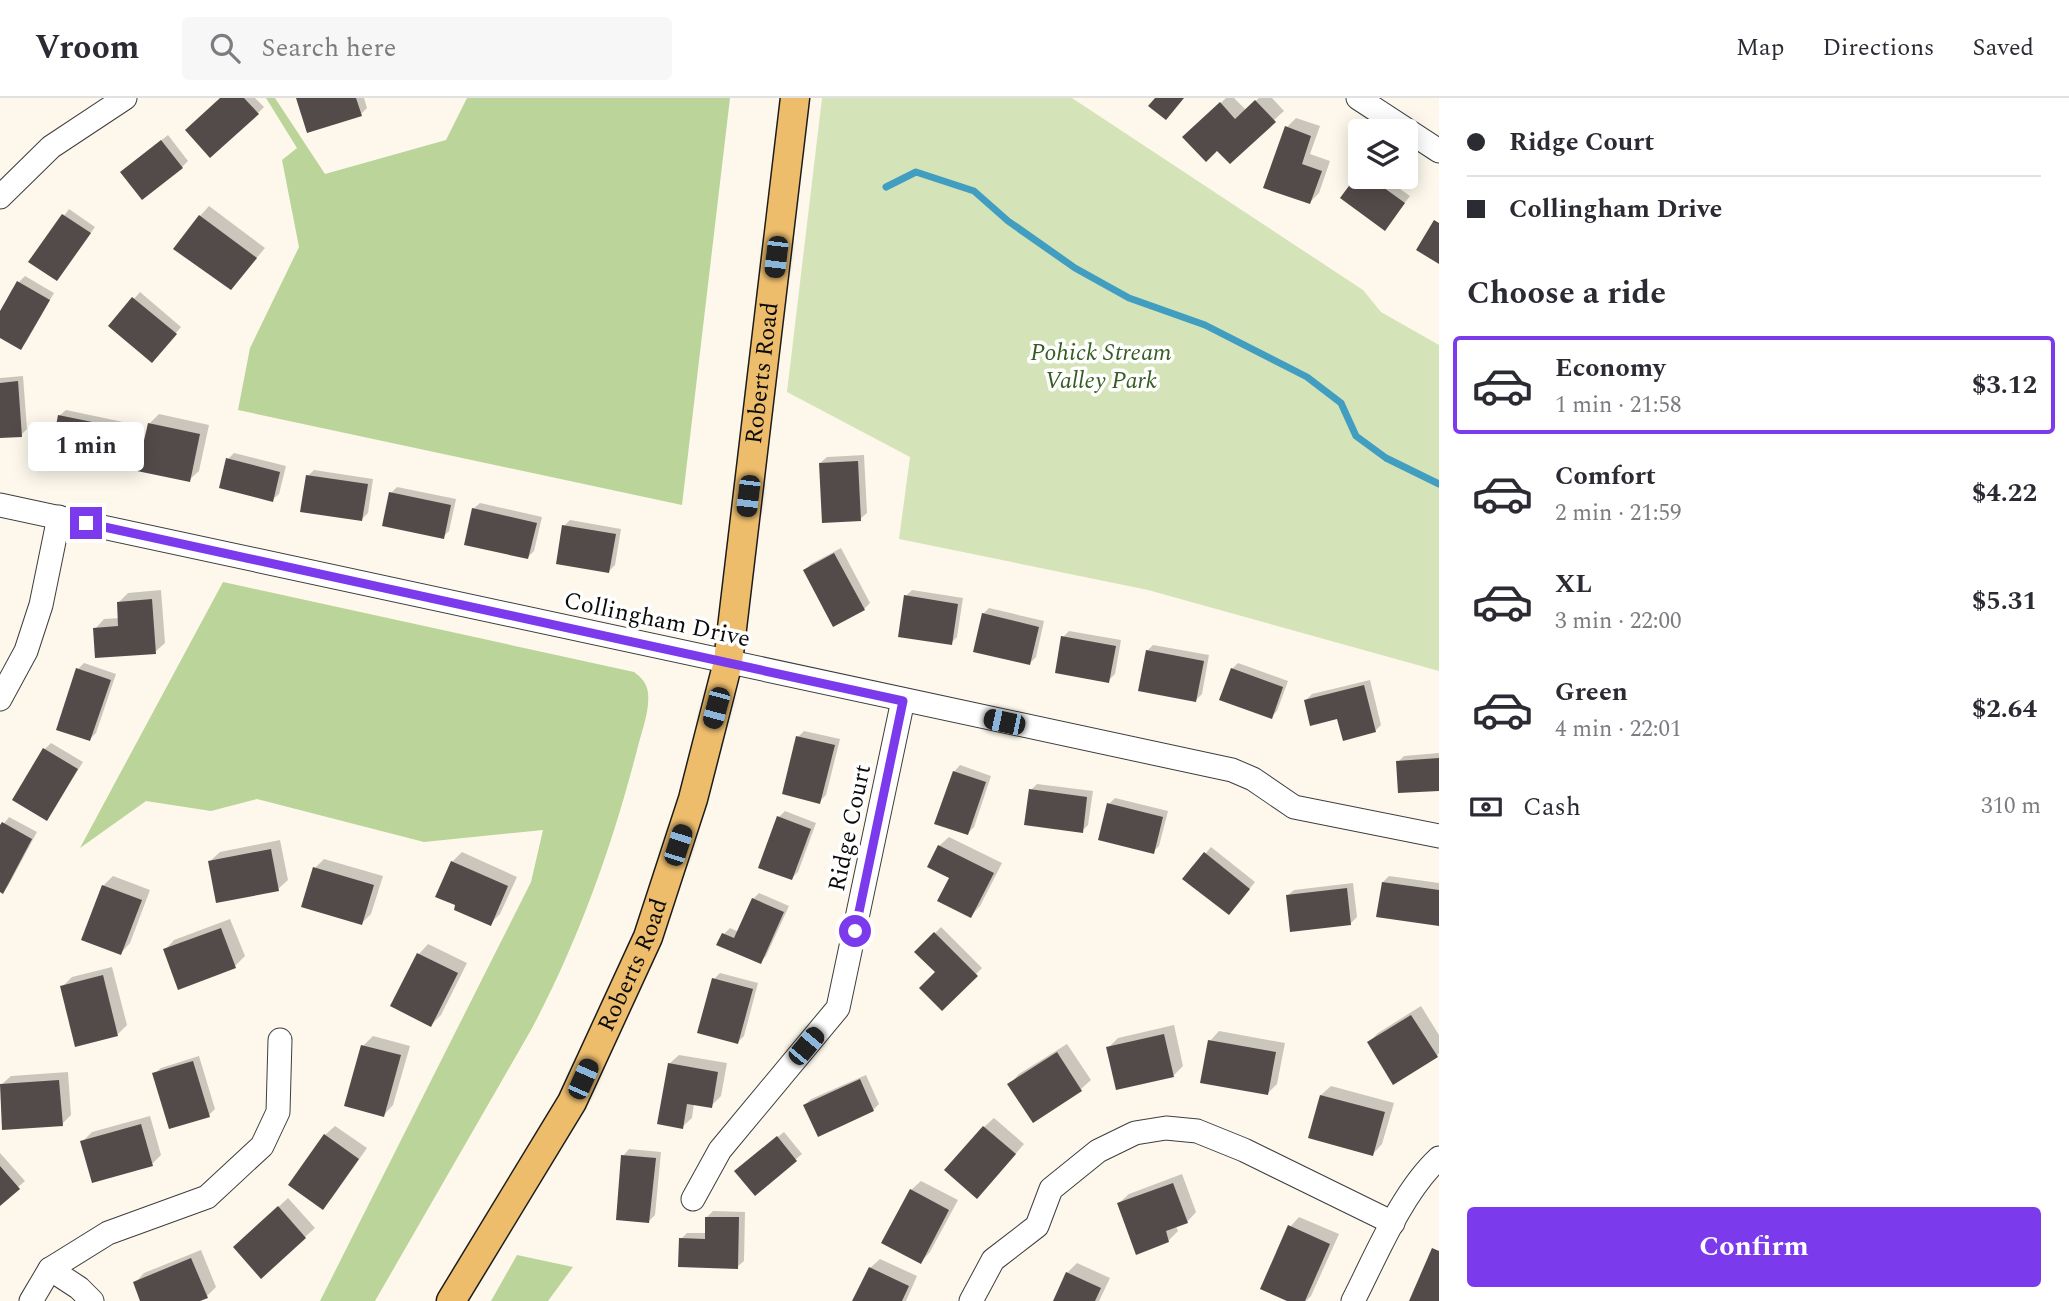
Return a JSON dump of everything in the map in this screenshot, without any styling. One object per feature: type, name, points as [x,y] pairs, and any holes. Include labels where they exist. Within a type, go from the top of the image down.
[{"type":"main road","name":"Roberts Road","points":[[451,1301],[572,1102],[648,937],[693,799],[728,662],[795,98]]},
{"type":"street","points":[[0,197],[51,147],[125,98]]},
{"type":"street","points":[[1359,98],[1439,151]]},
{"type":"street","name":"Collingham Drive","points":[[0,505],[1232,770],[1254,779],[1294,807],[1439,836]]},
{"type":"street","points":[[0,699],[26,651],[41,605],[59,517]]},
{"type":"street","name":"Ridge Court","points":[[693,1199],[720,1150],[838,1008],[903,701]]},
{"type":"street","points":[[31,1301],[50,1269],[108,1233],[207,1197],[262,1146],[278,1112],[279,1040]]},
{"type":"street","points":[[971,1301],[993,1260],[1037,1226],[1051,1189],[1098,1151],[1135,1133],[1166,1128],[1197,1131],[1244,1150],[1393,1223]]},
{"type":"street","points":[[1353,1301],[1393,1223],[1425,1171],[1439,1158]]},
{"type":"street","points":[[50,1269],[79,1288],[92,1301]]},
{"type":"green space","points":[[266,98],[275,98],[325,174],[446,140],[467,98],[730,98],[682,505],[238,410],[250,348],[299,247],[282,160],[297,148]]},
{"type":"green space","name":"Pohick Stream Valley Park","points":[[822,98],[1072,98],[1363,290],[1381,312],[1439,345],[1439,671],[1148,590],[899,539],[910,457],[787,392]]},
{"type":"green space","points":[[223,582],[634,672],[647,689],[645,722],[627,786],[592,893],[564,963],[531,1030],[375,1301],[320,1301],[531,882],[543,830],[424,842],[257,799],[211,811],[146,801],[80,848]]},
{"type":"green space","points":[[517,1255],[573,1267],[548,1301],[491,1301]]},
{"type":"building","points":[[220,98],[244,98],[259,114],[210,158],[185,130]]},
{"type":"building","points":[[296,98],[356,98],[362,116],[307,133]]},
{"type":"building","points":[[1155,98],[1184,98],[1166,120],[1148,106]]},
{"type":"building","points":[[1255,100],[1276,122],[1230,164],[1217,151],[1206,162],[1182,137],[1220,102],[1235,119]]},
{"type":"building","points":[[1285,126],[1311,136],[1302,164],[1322,171],[1310,204],[1263,188]]},
{"type":"building","points":[[161,140],[183,168],[142,200],[120,172]]},
{"type":"building","points":[[1348,187],[1386,189],[1405,203],[1385,231],[1340,198]]},
{"type":"building","points":[[62,214],[91,233],[57,281],[28,262]]},
{"type":"building","points":[[199,215],[257,258],[231,290],[173,249]]},
{"type":"building","points":[[1434,220],[1439,223],[1439,264],[1416,250]]},
{"type":"building","points":[[17,281],[50,300],[21,350],[0,338],[0,311]]},
{"type":"building","points":[[132,297],[177,334],[152,363],[108,326]]},
{"type":"building","points":[[18,381],[22,437],[0,438],[0,383]]},
{"type":"building","points":[[58,415],[117,427],[110,465],[51,453]]},
{"type":"building","points":[[148,423],[200,434],[190,482],[137,471]]},
{"type":"building","points":[[226,458],[280,472],[273,502],[219,488]]},
{"type":"building","points":[[858,461],[861,521],[822,523],[819,463]]},
{"type":"building","points":[[306,475],[368,484],[362,521],[300,512]]},
{"type":"building","points":[[389,492],[451,505],[444,539],[382,526]]},
{"type":"building","points":[[472,508],[537,523],[528,559],[464,545]]},
{"type":"building","points":[[562,525],[616,534],[609,573],[556,564]]},
{"type":"building","points":[[834,553],[865,610],[833,627],[803,570]]},
{"type":"building","points":[[904,595],[958,604],[952,645],[898,637]]},
{"type":"building","points":[[152,599],[156,654],[95,658],[93,628],[118,626],[117,602]]},
{"type":"building","points":[[982,613],[1039,627],[1030,665],[973,652]]},
{"type":"building","points":[[1061,636],[1116,646],[1109,683],[1055,673]]},
{"type":"building","points":[[1146,650],[1204,661],[1196,702],[1138,691]]},
{"type":"building","points":[[76,668],[111,680],[90,741],[56,730]]},
{"type":"building","points":[[1231,668],[1283,687],[1272,719],[1219,700]]},
{"type":"building","points":[[1364,685],[1376,732],[1343,741],[1337,719],[1310,726],[1304,700]]},
{"type":"building","points":[[796,736],[835,745],[820,804],[782,794]]},
{"type":"building","points":[[43,748],[78,769],[47,821],[12,800]]},
{"type":"building","points":[[1439,758],[1439,791],[1398,793],[1396,761]]},
{"type":"building","points":[[953,771],[986,782],[968,835],[934,824]]},
{"type":"building","points":[[1029,789],[1087,797],[1083,833],[1024,825]]},
{"type":"building","points":[[1107,803],[1163,817],[1154,854],[1098,840]]},
{"type":"building","points":[[777,816],[811,829],[792,880],[758,868]]},
{"type":"building","points":[[2,822],[32,839],[3,894],[0,892]]},
{"type":"building","points":[[938,845],[994,873],[971,918],[937,901],[949,878],[927,867]]},
{"type":"building","points":[[271,849],[279,891],[216,903],[208,861]]},
{"type":"building","points":[[1204,852],[1250,889],[1229,915],[1182,879]]},
{"type":"building","points":[[451,861],[508,886],[491,926],[454,910],[455,905],[435,897]]},
{"type":"building","points":[[313,867],[374,885],[362,925],[301,907]]},
{"type":"building","points":[[1382,882],[1439,890],[1439,926],[1376,917]]},
{"type":"building","points":[[102,885],[142,900],[121,955],[81,940]]},
{"type":"building","points":[[1347,888],[1351,925],[1290,932],[1286,895]]},
{"type":"building","points":[[752,898],[784,912],[761,964],[716,945],[722,933],[734,938]]},
{"type":"building","points":[[221,928],[236,968],[178,990],[163,949]]},
{"type":"building","points":[[934,932],[978,976],[942,1011],[919,988],[935,972],[914,952]]},
{"type":"building","points":[[417,953],[458,973],[431,1027],[390,1006]]},
{"type":"building","points":[[103,975],[118,1036],[75,1047],[60,986]]},
{"type":"building","points":[[712,978],[753,989],[738,1044],[697,1033]]},
{"type":"building","points":[[1411,1015],[1438,1057],[1393,1085],[1367,1042]]},
{"type":"building","points":[[1164,1034],[1174,1077],[1116,1090],[1106,1047]]},
{"type":"building","points":[[1208,1040],[1276,1052],[1268,1095],[1200,1083]]},
{"type":"building","points":[[361,1045],[401,1055],[384,1117],[344,1106]]},
{"type":"building","points":[[1057,1052],[1082,1091],[1033,1123],[1007,1084]]},
{"type":"building","points":[[193,1061],[210,1117],[169,1129],[152,1073]]},
{"type":"building","points":[[668,1063],[718,1072],[712,1108],[687,1104],[683,1129],[657,1124]]},
{"type":"building","points":[[860,1079],[874,1111],[818,1137],[803,1105]]},
{"type":"building","points":[[59,1080],[63,1126],[2,1130],[0,1084]]},
{"type":"building","points":[[1320,1095],[1385,1112],[1373,1156],[1308,1138]]},
{"type":"building","points":[[141,1124],[153,1166],[92,1183],[80,1141]]},
{"type":"building","points":[[983,1126],[1016,1154],[977,1199],[944,1170]]},
{"type":"building","points":[[324,1134],[359,1159],[323,1210],[288,1185]]},
{"type":"building","points":[[777,1136],[797,1161],[755,1196],[734,1171]]},
{"type":"building","points":[[621,1155],[656,1158],[649,1223],[616,1220]]},
{"type":"building","points":[[0,1166],[20,1189],[0,1206]]},
{"type":"building","points":[[1173,1183],[1188,1223],[1166,1231],[1169,1242],[1136,1255],[1117,1203]]},
{"type":"building","points":[[910,1189],[949,1210],[921,1264],[881,1243]]},
{"type":"building","points":[[278,1206],[306,1238],[261,1279],[233,1247]]},
{"type":"building","points":[[705,1217],[739,1217],[738,1269],[678,1267],[679,1238],[705,1239]]},
{"type":"building","points":[[1288,1225],[1330,1244],[1305,1301],[1287,1301],[1260,1289]]},
{"type":"building","points":[[1432,1248],[1439,1251],[1439,1301],[1409,1301]]},
{"type":"building","points":[[191,1258],[208,1298],[200,1301],[140,1301],[133,1282]]},
{"type":"building","points":[[869,1267],[909,1286],[902,1301],[852,1301]]},
{"type":"building","points":[[1066,1272],[1101,1288],[1095,1301],[1053,1301]]},
{"type":"waterway","points":[[886,187],[916,172],[974,191],[1008,221],[1075,268],[1129,298],[1205,325],[1307,377],[1341,403],[1356,436],[1386,458],[1439,484]]},
{"type":"route","points":[[86,523],[903,701],[855,931]]}]
